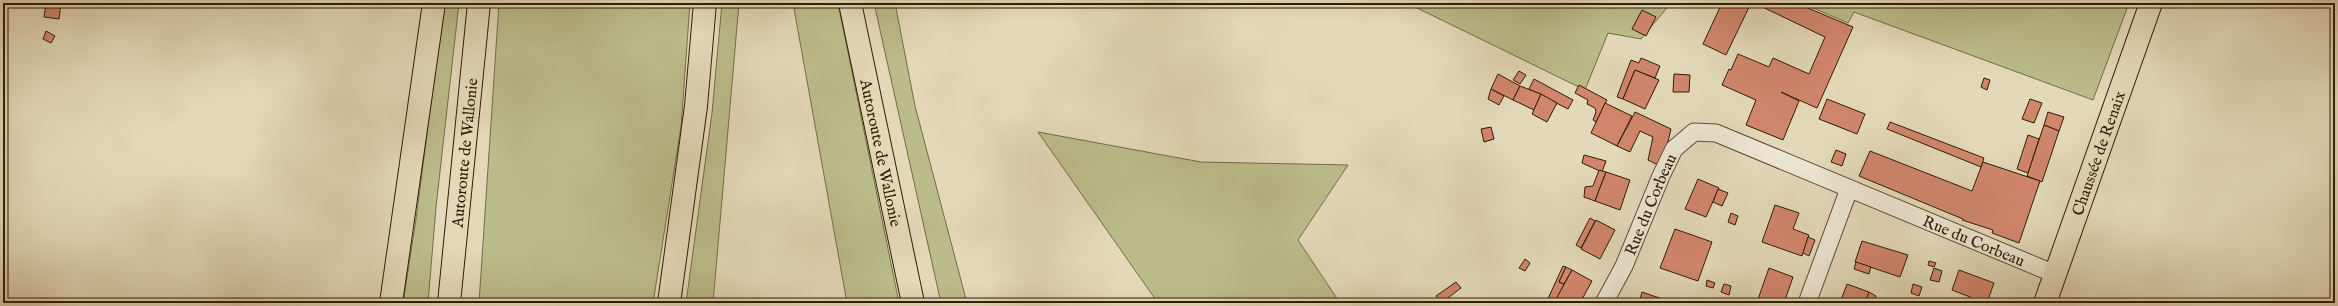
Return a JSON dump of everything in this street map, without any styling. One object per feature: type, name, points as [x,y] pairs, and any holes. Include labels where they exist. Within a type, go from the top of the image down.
[{"type":"main road","points":[[391,303],[434,3]]},
{"type":"main road","name":"Autoroute de Wallonie","points":[[449,303],[479,3]]},
{"type":"main road","points":[[669,303],[696,106],[705,3]]},
{"type":"main road","name":"Autoroute de Wallonie","points":[[850,3],[913,303]]},
{"type":"main road","name":"Chaussée de Renaix","points":[[2045,303],[2151,3]]},
{"type":"street","name":"Rue du Corbeau","points":[[1604,303],[1624,266],[1661,176],[1674,149],[1694,132],[1716,133],[2055,274]]},
{"type":"street","points":[[1807,303],[1849,189]]},
{"type":"green space","points":[[444,3],[459,3],[436,207],[428,303],[403,303],[416,219]]},
{"type":"green space","points":[[499,3],[690,3],[681,127],[653,303],[479,303]]},
{"type":"green space","points":[[722,3],[739,3],[713,303],[686,303],[712,113]]},
{"type":"green space","points":[[793,3],[838,3],[899,303],[847,303]]},
{"type":"green space","points":[[874,3],[895,3],[915,106],[967,303],[941,303]]},
{"type":"green space","points":[[1416,3],[1671,3],[1641,39],[1608,33],[1585,90],[1415,7]]},
{"type":"green space","points":[[1802,3],[2129,3],[2093,100],[1854,12],[1848,23]]},
{"type":"green space","points":[[1038,132],[1201,162],[1348,165],[1298,240],[1340,303],[1158,303]]},
{"type":"building","points":[[46,3],[61,3],[59,19],[44,17]]},
{"type":"building","points":[[1722,3],[1751,3],[1726,55],[1703,44]]},
{"type":"building","points":[[1754,3],[1796,3],[1853,27],[1817,108],[1781,92],[1799,101],[1783,140],[1746,125],[1756,100],[1722,85],[1738,54],[1769,67],[1773,58],[1809,74],[1825,37]]},
{"type":"building","points":[[1642,10],[1656,17],[1646,36],[1632,29]]},
{"type":"building","points":[[46,31],[55,36],[51,43],[43,39]]},
{"type":"building","points":[[1641,58],[1660,66],[1655,78],[1635,70],[1623,99],[1617,97],[1631,60],[1639,63]]},
{"type":"building","points":[[1635,70],[1659,80],[1645,109],[1623,99]]},
{"type":"building","points":[[1519,71],[1526,75],[1520,84],[1513,80]]},
{"type":"building","points":[[1498,74],[1520,86],[1513,100],[1491,89]]},
{"type":"building","points":[[1674,74],[1690,75],[1689,92],[1673,92]]},
{"type":"building","points":[[1984,78],[1990,80],[1987,90],[1981,87]]},
{"type":"building","points":[[1534,79],[1573,100],[1568,109],[1529,89]]},
{"type":"building","points":[[1579,85],[1607,100],[1596,122],[1593,120],[1596,112],[1595,108],[1587,104],[1588,100],[1575,93]]},
{"type":"building","points":[[1520,86],[1541,94],[1534,110],[1513,100]]},
{"type":"building","points":[[1491,89],[1504,96],[1499,105],[1488,99]]},
{"type":"building","points":[[1541,94],[1557,103],[1547,122],[1532,114]]},
{"type":"building","points":[[1827,99],[1865,114],[1857,134],[1819,119]]},
{"type":"building","points":[[2030,99],[2042,103],[2034,123],[2022,119]]},
{"type":"building","points":[[1605,103],[1632,116],[1617,146],[1591,133]]},
{"type":"building","points":[[1635,112],[1671,129],[1662,167],[1648,160],[1653,137],[1640,131],[1630,152],[1617,146]]},
{"type":"building","points":[[2048,112],[2064,117],[2059,131],[2044,125]]},
{"type":"building","points":[[1890,122],[1984,158],[1981,167],[1887,129]]},
{"type":"building","points":[[2044,125],[2059,131],[2042,182],[2027,176]]},
{"type":"building","points":[[1491,127],[1494,139],[1484,142],[1481,129]]},
{"type":"building","points":[[2028,135],[2039,139],[2028,173],[2017,169]]},
{"type":"building","points":[[1836,150],[1846,154],[1842,166],[1831,162]]},
{"type":"building","points":[[1870,151],[1972,191],[1983,162],[2040,181],[2019,243],[1992,233],[1993,230],[1962,220],[1963,219],[1859,176]]},
{"type":"building","points":[[1584,155],[1606,161],[1602,172],[1582,163]]},
{"type":"building","points":[[1599,170],[1606,172],[1595,201],[1584,197],[1585,187],[1593,186]]},
{"type":"building","points":[[1606,172],[1630,180],[1620,210],[1595,201]]},
{"type":"building","points":[[1698,179],[1719,188],[1706,217],[1685,209]]},
{"type":"building","points":[[1718,189],[1728,193],[1722,206],[1713,202]]},
{"type":"building","points":[[1775,205],[1799,213],[1793,229],[1809,235],[1802,256],[1762,242]]},
{"type":"building","points":[[1731,213],[1738,216],[1735,225],[1728,222]]},
{"type":"building","points":[[1590,218],[1595,221],[1581,248],[1576,245]]},
{"type":"building","points":[[1596,220],[1615,230],[1600,259],[1581,249]]},
{"type":"building","points":[[1675,229],[1712,242],[1698,281],[1660,268]]},
{"type":"building","points":[[1808,237],[1815,240],[1809,256],[1803,253]]},
{"type":"building","points":[[1862,241],[1908,255],[1900,277],[1855,262]]},
{"type":"building","points":[[1525,259],[1530,263],[1525,271],[1519,268]]},
{"type":"building","points":[[1929,261],[1936,263],[1934,267],[1928,265]]},
{"type":"building","points":[[1856,262],[1871,267],[1869,274],[1854,269]]},
{"type":"building","points":[[1563,266],[1566,267],[1559,282],[1564,284],[1556,302],[1546,303]]},
{"type":"building","points":[[1566,267],[1572,270],[1564,284],[1559,282]]},
{"type":"building","points":[[1769,268],[1793,277],[1784,303],[1770,303],[1758,299]]},
{"type":"building","points":[[1934,268],[1942,271],[1939,282],[1930,280]]},
{"type":"building","points":[[1572,270],[1592,281],[1580,303],[1558,303],[1555,301]]},
{"type":"building","points":[[1959,270],[1994,283],[1987,303],[1968,303],[1970,297],[1952,290]]},
{"type":"building","points":[[1707,280],[1715,283],[1713,288],[1706,286]]},
{"type":"building","points":[[1456,282],[1461,288],[1441,303],[1436,296]]},
{"type":"building","points":[[1724,284],[1731,286],[1729,295],[1721,292]]},
{"type":"building","points":[[1847,284],[1869,292],[1865,303],[1840,303]]},
{"type":"building","points":[[1913,284],[1922,287],[1919,296],[1911,293]]},
{"type":"building","points":[[1642,292],[1674,303],[1639,303]]},
{"type":"building","points":[[1869,292],[1876,296],[1873,303],[1865,303]]}]
